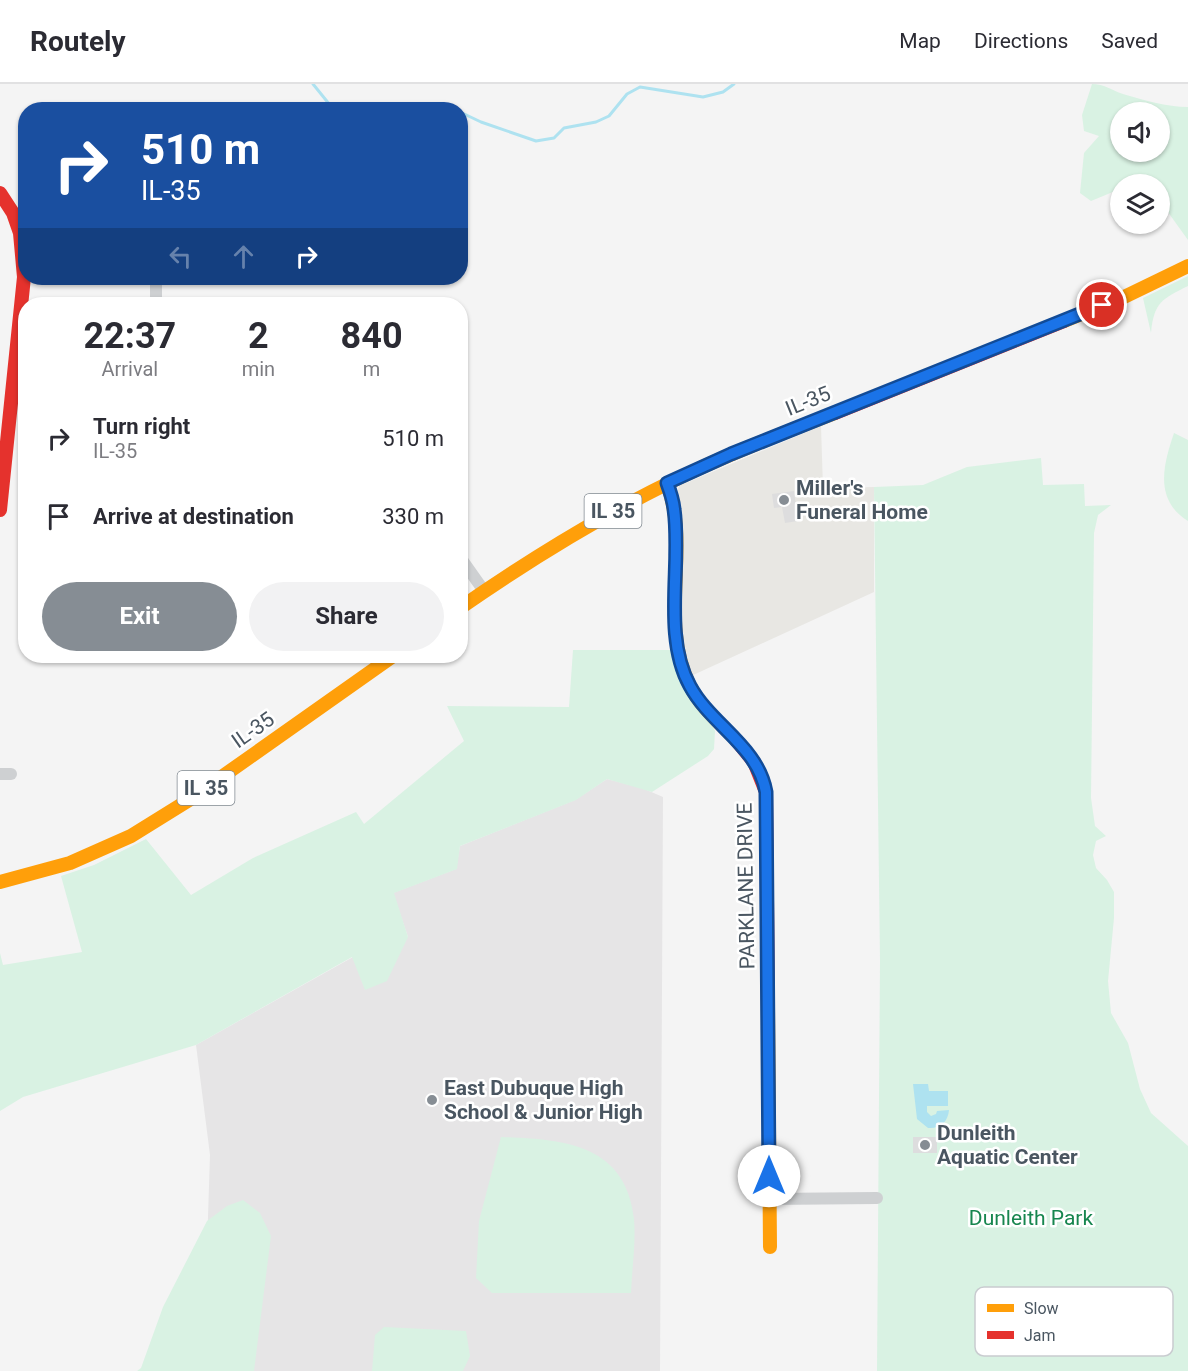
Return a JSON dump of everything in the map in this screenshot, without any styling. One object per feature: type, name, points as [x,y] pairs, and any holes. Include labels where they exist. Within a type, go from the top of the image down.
[{"type":"main road","points":[[0,193],[15,216],[18,226]]},
{"type":"main road","name":"IL-35","points":[[468,602],[573,533],[667,483],[731,454],[1146,287],[1188,266]]},
{"type":"main road","points":[[0,510],[6,394],[18,316]]},
{"type":"main road","name":"PARKLANE DRIVE","points":[[667,483],[674,509],[676,629],[682,667],[690,686],[701,701],[754,760],[761,771],[766,792],[770,1247]]},
{"type":"main road","name":"IL-35","points":[[0,882],[71,864],[127,840],[197,795],[383,663]]},
{"type":"street","points":[[468,568],[484,591]]},
{"type":"street","points":[[769,1199],[877,1198]]},
{"type":"shaded area","points":[[821,426],[823,488],[874,487],[874,592],[691,676],[681,626],[677,492],[679,486]]},
{"type":"shaded area","name":"East Dubuque High School & Junior High","points":[[607,779],[642,788],[663,797],[660,1371],[203,1371],[210,1155],[196,1045],[353,957],[408,937],[393,893],[456,869],[460,846],[575,800]]},
{"type":"green space","points":[[1092,84],[1151,102],[1110,102],[1110,162],[1170,162],[1170,106],[1188,107],[1188,240],[1170,215],[1170,174],[1110,174],[1110,193],[1091,201],[1080,193],[1084,153],[1099,136],[1084,131],[1082,115]]},
{"type":"green space","points":[[1188,276],[1188,286],[1166,298],[1157,308],[1151,333],[1143,298]]},
{"type":"green space","points":[[1174,433],[1188,440],[1188,521],[1177,513],[1170,503],[1164,481],[1167,457]]},
{"type":"green space","name":"Dunleith Park","points":[[1041,458],[1043,485],[1084,484],[1085,506],[1111,505],[1098,515],[1094,533],[1091,798],[1095,826],[1106,836],[1096,841],[1093,855],[1096,868],[1114,892],[1108,981],[1111,1013],[1128,1043],[1140,1089],[1151,1113],[1188,1146],[1188,1371],[877,1371],[880,961],[874,487],[923,485],[967,467]]},
{"type":"green space","points":[[573,650],[672,650],[715,731],[714,749],[708,756],[652,792],[607,779],[576,800],[460,846],[457,869],[394,893],[408,937],[387,981],[365,990],[352,957],[196,1045],[23,1097],[0,1111],[0,953],[3,965],[82,952],[61,876],[94,865],[146,839],[191,895],[253,858],[356,812],[364,824],[464,741],[447,706],[569,707]]},
{"type":"green space","points":[[501,1137],[546,1140],[587,1150],[604,1160],[618,1174],[628,1194],[634,1219],[631,1293],[492,1293],[476,1278],[479,1221]]},
{"type":"green space","points":[[243,1200],[260,1213],[271,1236],[254,1371],[137,1371],[141,1368],[163,1307],[207,1221],[227,1206]]},
{"type":"green space","points":[[384,1327],[466,1331],[470,1356],[463,1371],[372,1371],[375,1335]]},
{"type":"water","points":[[913,1084],[928,1084],[929,1091],[948,1091],[948,1106],[927,1106],[927,1112],[931,1116],[937,1111],[949,1110],[943,1124],[928,1128],[917,1119]]},
{"type":"building","name":"Miller's Funeral Home","points":[[794,491],[798,521],[785,523],[782,507],[774,508],[772,494]]},
{"type":"building","name":"Dunleith Aquatic Center","points":[[913,1137],[937,1137],[937,1153],[913,1153]]},
{"type":"waterway","points":[[313,84],[328,102]]},
{"type":"waterway","points":[[468,116],[536,141],[554,138],[564,128],[596,122],[609,116],[627,94],[640,87],[703,97],[723,92],[734,84]]},
{"type":"traffic: slow","points":[[1064,321],[1124,297],[1188,266]]},
{"type":"traffic: slow","points":[[468,603],[546,552],[635,500],[730,455],[835,413]]},
{"type":"traffic: slow","points":[[667,483],[674,508],[676,533],[675,609],[680,660],[689,684],[699,700],[737,741]]},
{"type":"traffic: slow","points":[[0,882],[70,863],[131,836],[189,800],[383,663]]},
{"type":"traffic: slow","points":[[768,1007],[770,1247]]},
{"type":"traffic: jam","points":[[0,193],[13,213],[18,227]]},
{"type":"traffic: jam","points":[[22,297],[23,285]]},
{"type":"traffic: jam","points":[[835,413],[1064,321]]},
{"type":"traffic: jam","points":[[0,510],[18,335]]},
{"type":"traffic: jam","points":[[737,741],[754,762],[766,792],[768,1007]]},
{"type":"place","name":"Miller's Funeral Home","points":[[784,500]]},
{"type":"place","name":"East Dubuque High School & Junior High","points":[[432,1100]]},
{"type":"place","name":"Dunleith Aquatic Center","points":[[925,1145]]},
{"type":"route","points":[[769,1176],[768,808],[766,792],[761,771],[754,760],[701,701],[690,686],[682,667],[676,629],[674,509],[667,483],[731,454],[1102,305]]}]
